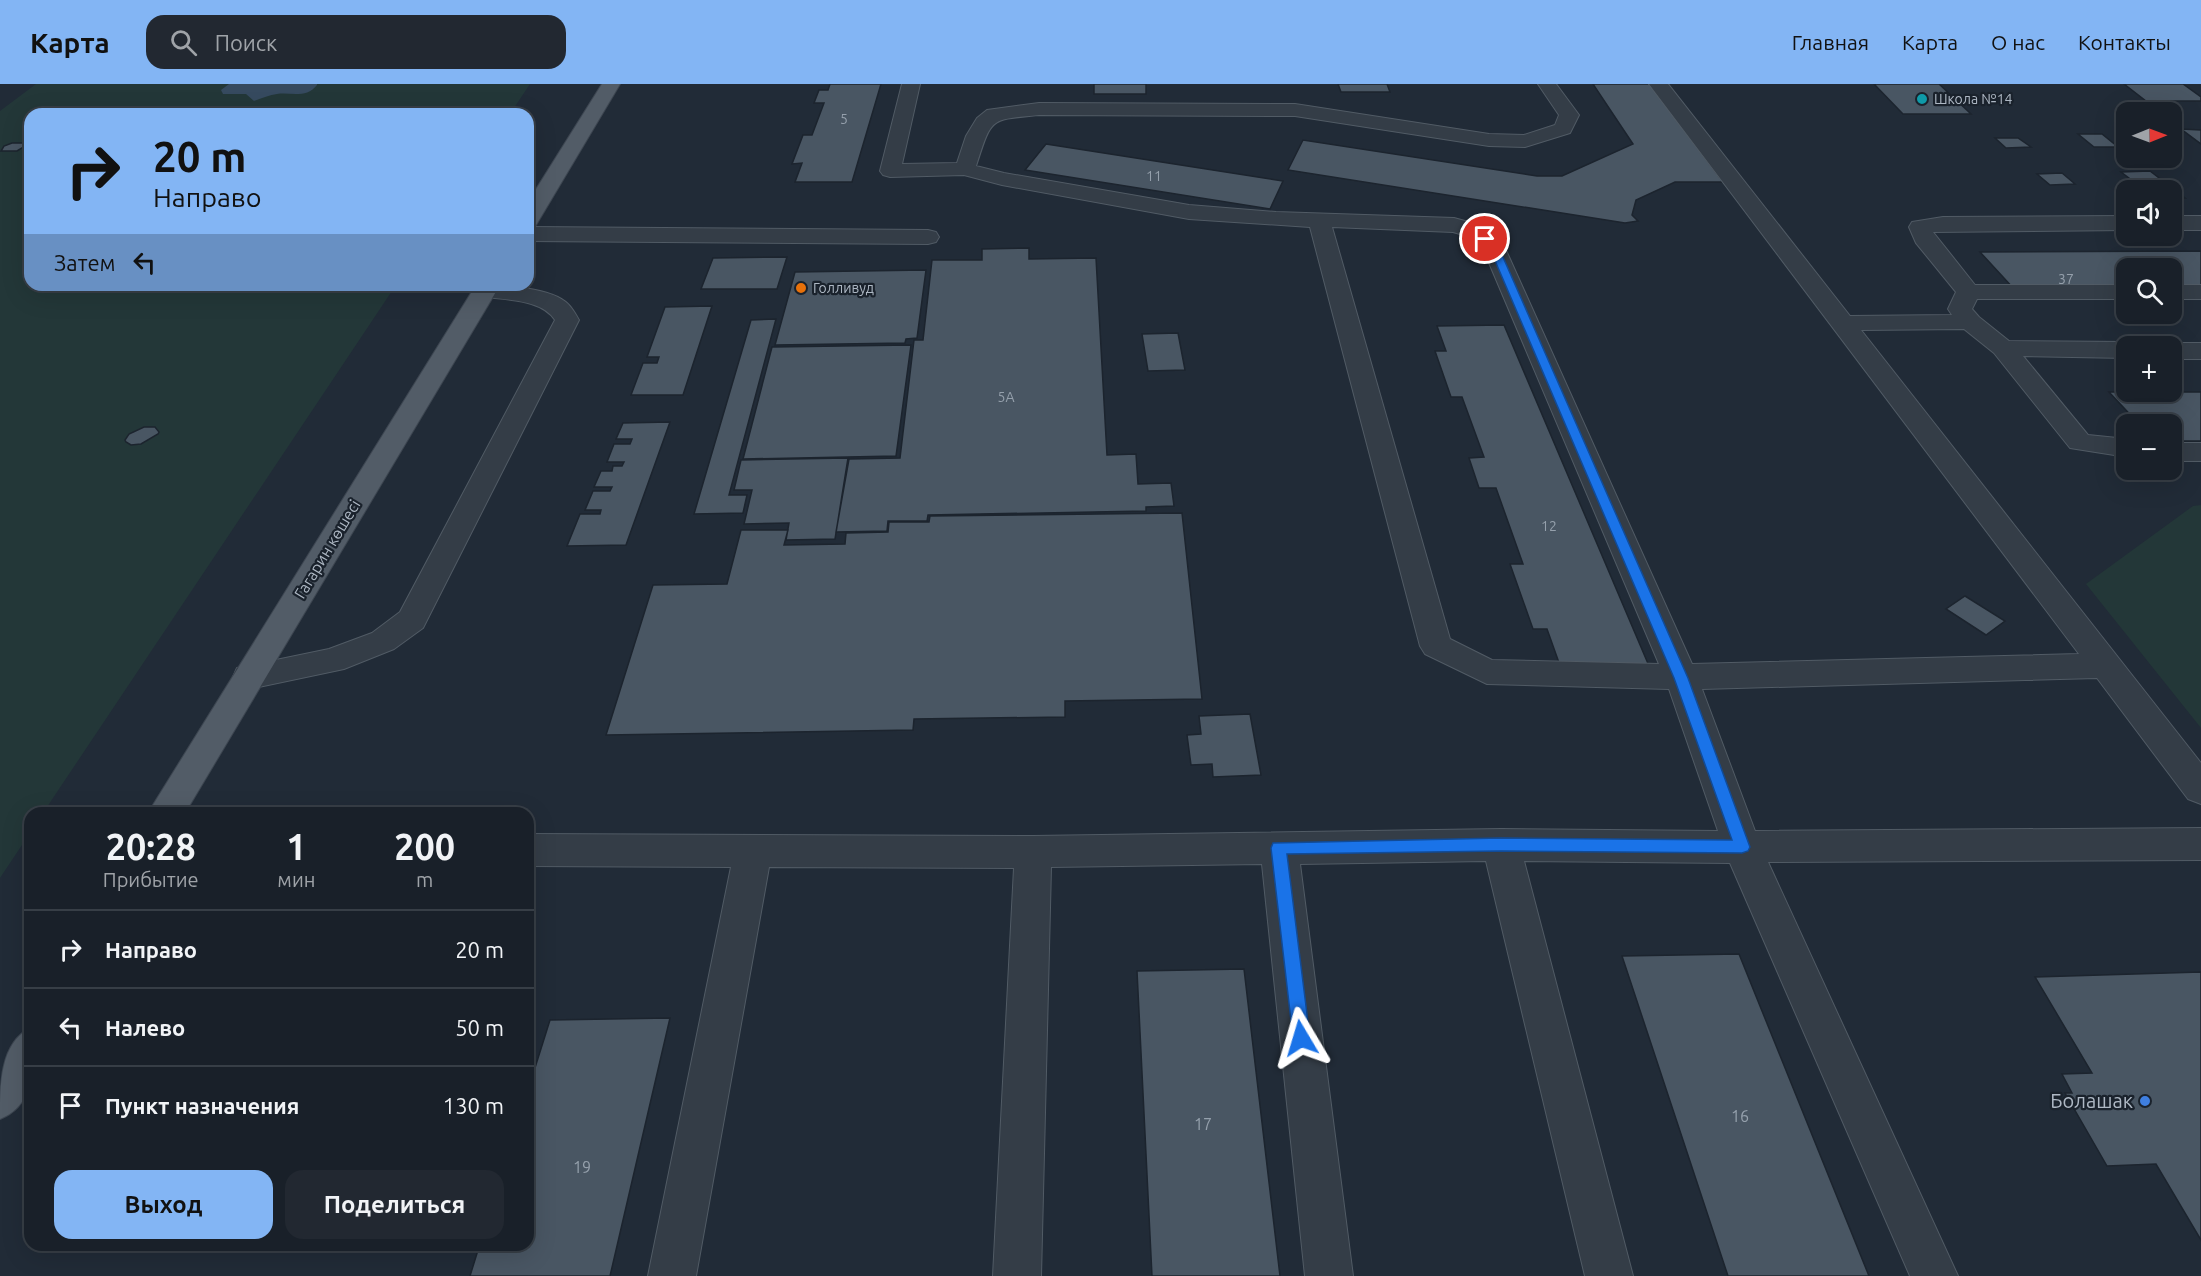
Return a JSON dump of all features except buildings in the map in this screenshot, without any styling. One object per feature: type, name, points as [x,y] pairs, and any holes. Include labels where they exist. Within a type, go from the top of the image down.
[{"type":"main road","points":[[534,210],[611,84]]},
{"type":"main road","name":"Гагарин көшесі","points":[[170,807],[484,291]]},
{"type":"main road","points":[[0,1098],[24,1058]]},
{"type":"street","points":[[910,84],[890,171],[966,169],[1002,178],[1189,212],[1319,221],[1454,225],[1475,231],[1494,248],[1681,678],[1742,847],[1934,1276]]},
{"type":"street","points":[[966,169],[976,136],[984,122],[994,114],[1039,101],[1292,101],[1489,140],[1525,141],[1563,129],[1569,115],[1547,84]]},
{"type":"street","points":[[1658,84],[2201,789]]},
{"type":"street","points":[[1319,221],[1436,646],[1486,672],[1681,678],[2106,666]]},
{"type":"street","points":[[1968,292],[1924,238],[1920,227],[1943,224],[2116,223]]},
{"type":"street","points":[[2182,223],[2201,223]]},
{"type":"street","points":[[534,234],[688,235],[735,238],[928,237]]},
{"type":"street","points":[[249,677],[333,660],[383,641],[412,620],[567,320],[559,308],[541,299],[501,291]]},
{"type":"street","points":[[1968,292],[2116,292]]},
{"type":"street","points":[[1968,292],[1960,309],[1970,322],[2003,348],[2080,442],[2116,447]]},
{"type":"street","points":[[2182,292],[2201,292]]},
{"type":"street","points":[[1843,323],[1970,322]]},
{"type":"street","points":[[2003,348],[2116,350]]},
{"type":"street","points":[[2182,351],[2201,351]]},
{"type":"street","points":[[2182,452],[2201,452]]},
{"type":"street","points":[[534,850],[1033,852],[1501,845],[1742,847],[2201,844]]},
{"type":"street","points":[[1501,845],[1609,1276]]},
{"type":"street","points":[[1279,848],[1329,1276]]},
{"type":"street","points":[[672,1276],[753,850]]},
{"type":"street","points":[[1017,1276],[1033,852]]},
{"type":"green space","points":[[36,84],[530,84],[514,108],[24,108],[24,291],[392,291],[47,807],[24,807],[24,842],[0,878],[0,111]]},
{"type":"green space","points":[[2201,505],[2201,728],[2086,584],[2193,506]]},
{"type":"water","points":[[229,84],[317,85],[308,92],[277,94],[254,101],[246,94],[223,94],[221,90]]},
{"type":"place","name":"Школа №14","points":[[1922,99]]},
{"type":"place","name":"Голливуд","points":[[801,288]]},
{"type":"place","name":"Болашак","points":[[2145,1101]]},
{"type":"route","points":[[1301,1038],[1279,848],[1501,845],[1742,847],[1681,678],[1494,248],[1485,239]]}]
